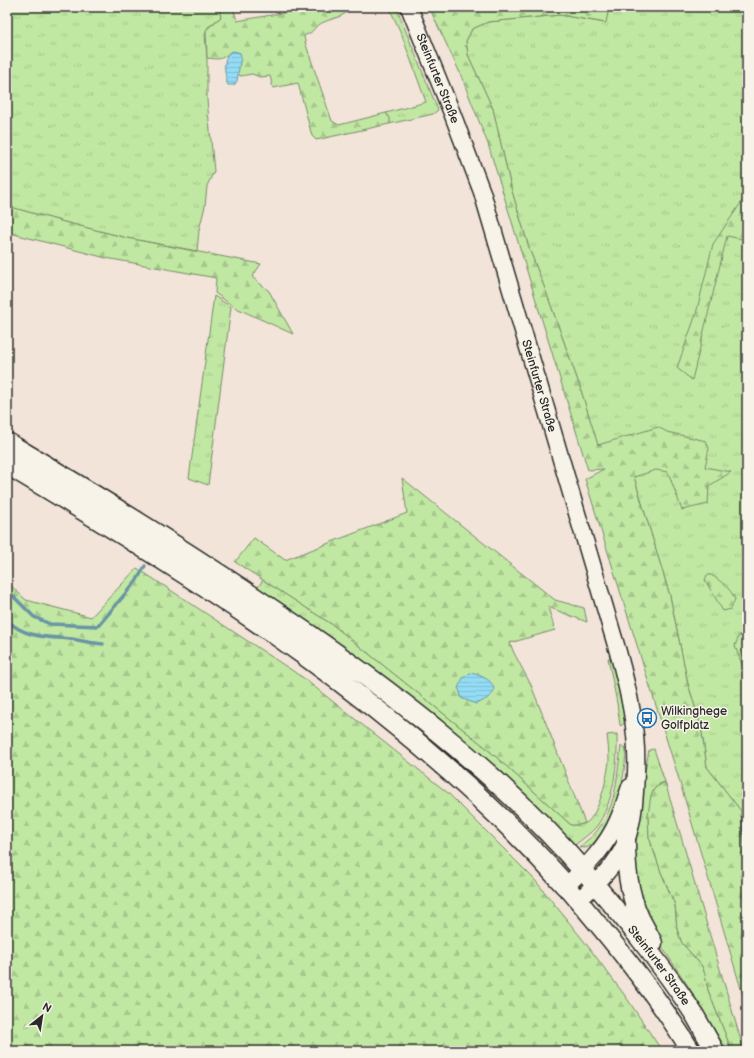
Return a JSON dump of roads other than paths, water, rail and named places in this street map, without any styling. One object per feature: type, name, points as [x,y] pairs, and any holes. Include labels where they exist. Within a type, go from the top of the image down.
[{"type":"highway","points":[[7,443],[216,572],[289,621],[368,678],[417,715],[476,763],[516,800],[569,854],[589,877]]},
{"type":"highway","points":[[7,464],[135,542],[222,598],[338,678],[393,722],[455,776],[521,838],[572,893]]},
{"type":"main road","name":"Steinfurter Straße","points":[[409,7],[469,155],[502,255],[622,668],[633,718],[637,752],[635,800],[626,839],[614,862],[589,877],[572,893],[646,983],[691,1051]]},
{"type":"main road","name":"Steinfurter Straße","points":[[589,877],[601,849],[614,827],[636,773]]},
{"type":"main road","points":[[626,839],[626,865],[632,896],[640,918],[650,936],[662,968]]},
{"type":"main road","name":"Steinfurter Straße","points":[[589,877],[613,905],[662,968],[694,1014],[715,1051]]},
{"type":"water","points":[[233,51],[240,53],[241,56],[237,81],[234,85],[228,85],[225,60],[229,53]]},
{"type":"water","points":[[470,673],[486,679],[493,685],[494,689],[490,697],[476,704],[461,698],[458,688],[463,678]]},
{"type":"waterway","points":[[7,590],[34,617],[50,624],[98,626],[137,580],[145,566]]},
{"type":"waterway","points":[[7,620],[21,630],[37,636],[72,639],[103,644]]},
{"type":"place","name":"Wilkinghege Golfplatz","points":[[647,718]]}]
